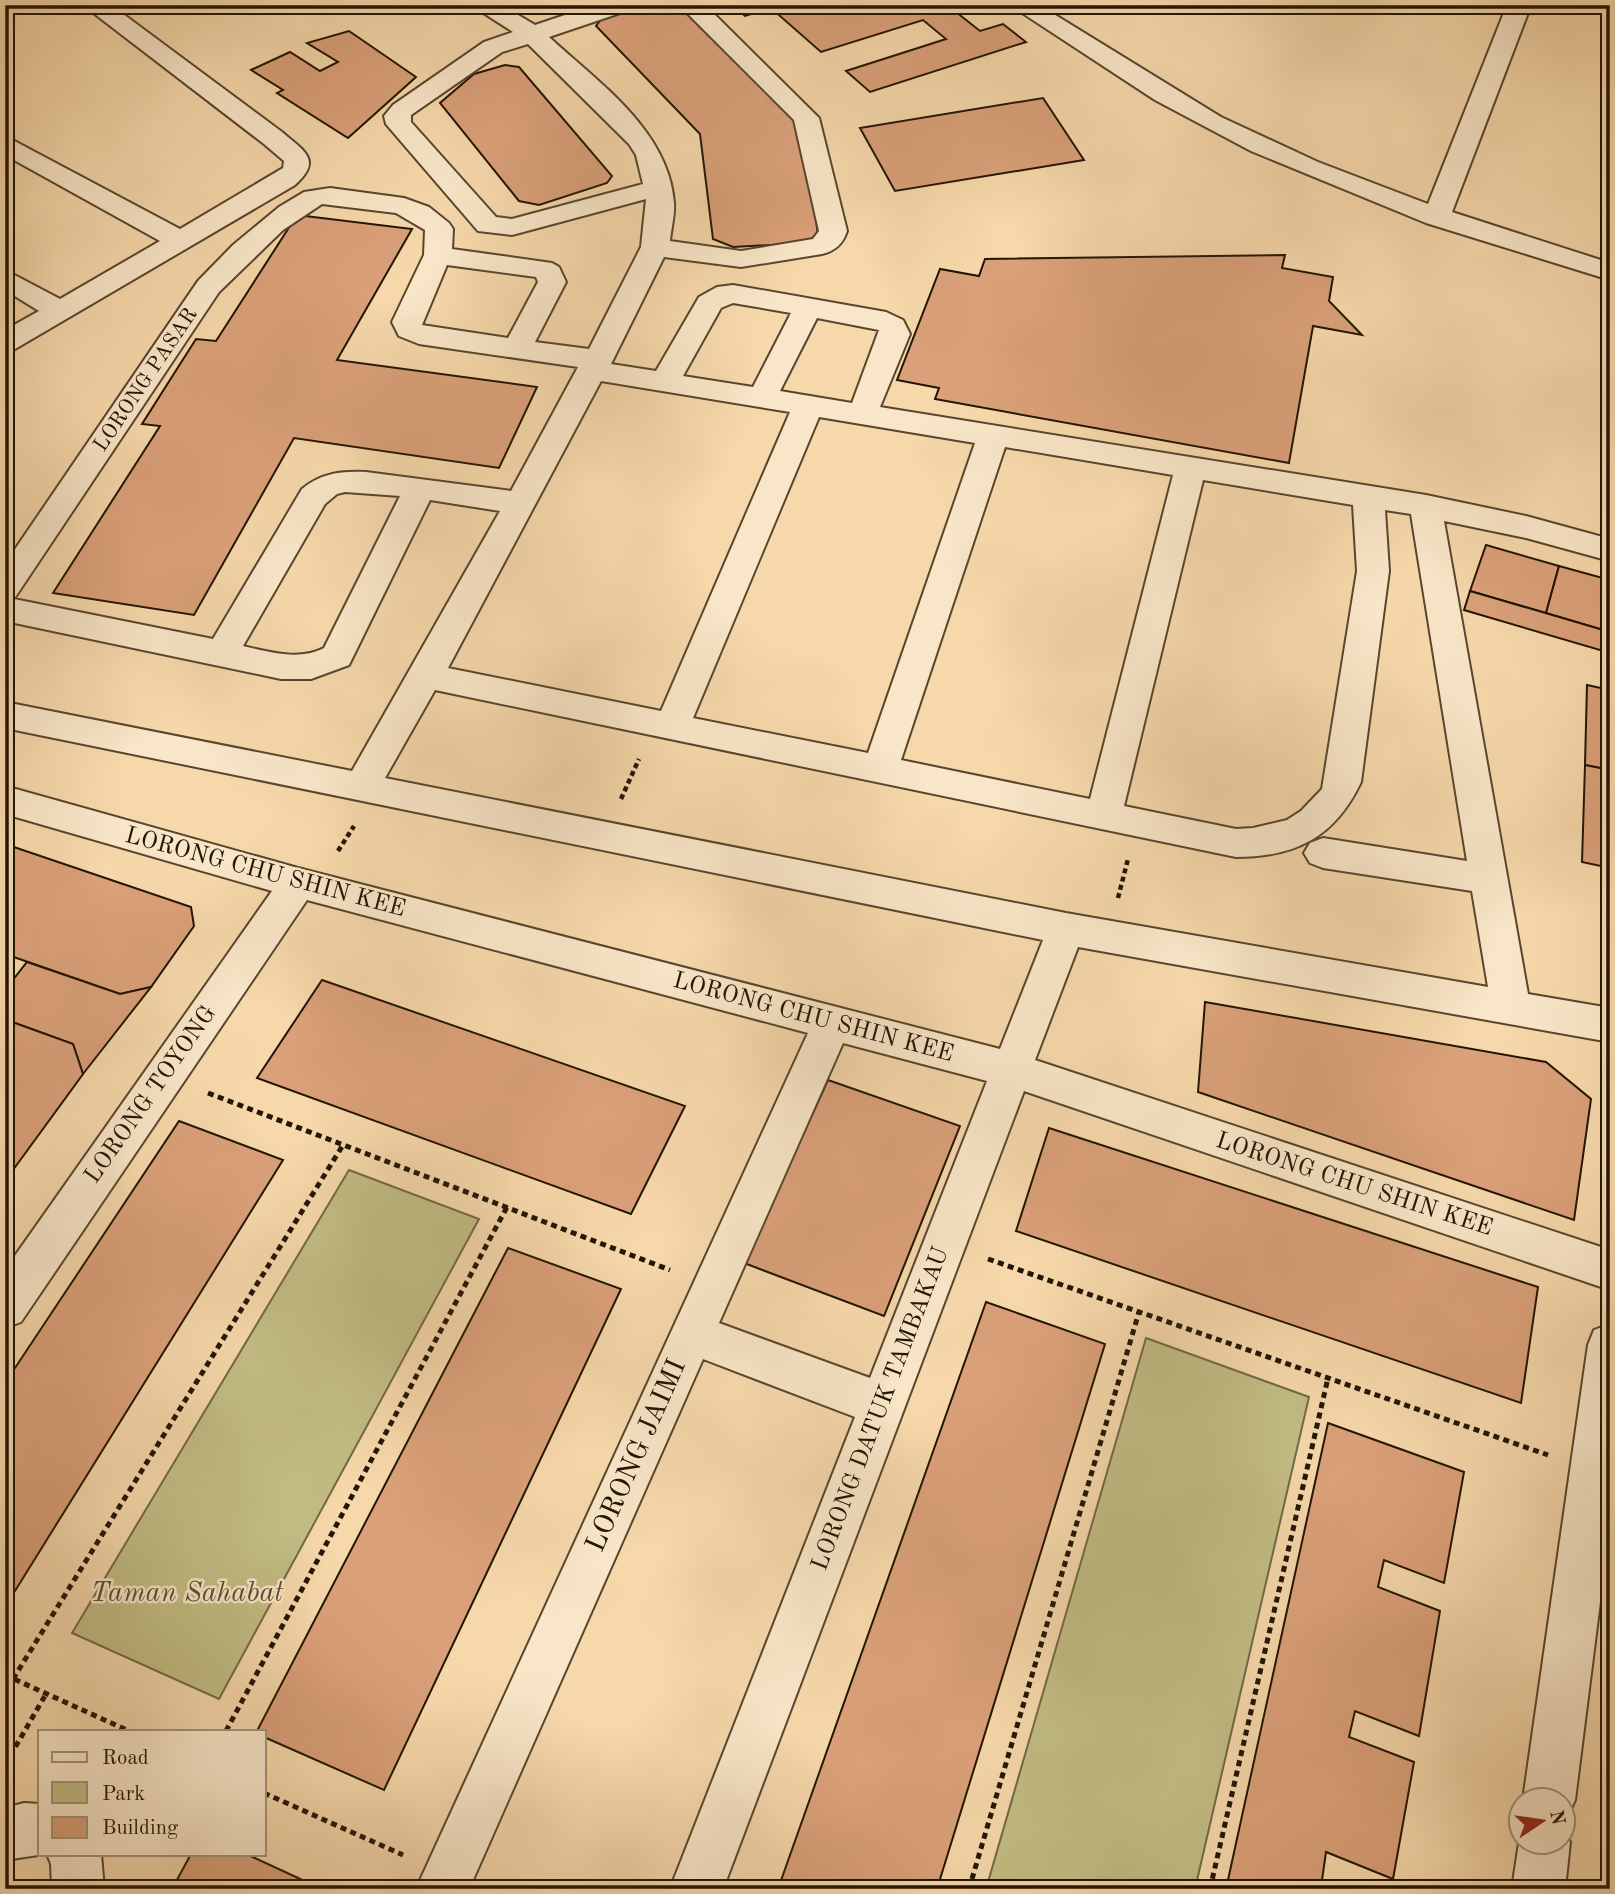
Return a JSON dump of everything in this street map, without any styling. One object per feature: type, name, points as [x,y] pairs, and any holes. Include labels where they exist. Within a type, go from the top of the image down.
[{"type":"street","points":[[5,343],[286,179],[296,170],[297,159],[274,138],[95,5]]},
{"type":"street","points":[[361,787],[426,676],[595,365],[655,247],[661,204],[649,155],[640,140],[612,109],[530,32],[483,5]]},
{"type":"street","points":[[620,5],[530,32],[481,52],[397,116],[399,124],[488,225],[512,227],[658,188]]},
{"type":"street","points":[[655,247],[741,258],[822,246],[833,231],[806,118],[691,5]]},
{"type":"street","points":[[1022,5],[1209,121],[1322,174],[1436,217],[1610,272]]},
{"type":"street","points":[[1436,217],[1519,5]]},
{"type":"street","points":[[5,144],[180,241]]},
{"type":"street","name":"LORONG PASAR","points":[[5,590],[208,287],[223,269],[300,205],[316,197],[335,196],[416,209],[428,216],[439,229],[438,255]]},
{"type":"street","points":[[517,348],[552,282],[549,273],[541,269],[438,255],[406,322],[409,330],[419,335],[517,348],[665,382],[1426,506],[1526,527],[1610,550]]},
{"type":"street","points":[[5,278],[61,311]]},
{"type":"street","points":[[665,382],[709,303],[717,296],[733,294],[886,321],[893,326],[895,334],[862,414]]},
{"type":"street","points":[[762,398],[808,307]]},
{"type":"street","points":[[664,725],[808,406]]},
{"type":"street","points":[[880,769],[993,436]]},
{"type":"street","points":[[1121,819],[1190,468]]},
{"type":"street","points":[[222,653],[313,497],[330,484],[352,481],[520,503]]},
{"type":"street","points":[[5,609],[309,670],[324,666],[337,656],[419,489]]},
{"type":"street","points":[[426,676],[1236,843],[1261,844],[1284,839],[1322,815],[1337,799],[1343,782],[1373,571],[1368,496]]},
{"type":"street","points":[[1426,506],[1511,1008]]},
{"type":"street","points":[[5,715],[1066,929],[1610,1025]]},
{"type":"street","name":"LORONG CHU SHIN KEE","points":[[5,800],[298,883],[1012,1070],[1610,1270]]},
{"type":"street","points":[[1322,853],[1489,879]]},
{"type":"street","name":"LORONG TOYONG","points":[[5,1307],[298,883]]},
{"type":"street","name":"LORONG DATUK TAMBAKAU","points":[[696,1889],[1066,929]]},
{"type":"street","name":"LORONG JAIMI","points":[[455,1884],[713,1286],[832,1023]]},
{"type":"street","points":[[692,1334],[883,1405]]},
{"type":"street","points":[[1551,1786],[1610,1345]]},
{"type":"street","points":[[5,1834],[24,1829],[38,1830]]},
{"type":"street","points":[[75,1856],[78,1859],[78,1889]]},
{"type":"street","points":[[1538,1889],[1542,1856]]},
{"type":"path","points":[[603,836],[664,725]]},
{"type":"path","points":[[1108,936],[1121,819]]},
{"type":"path","points":[[165,1076],[713,1286]]},
{"type":"path","points":[[13,1679],[343,1145]]},
{"type":"path","points":[[227,1730],[507,1207]]},
{"type":"path","points":[[944,1244],[1593,1470]]},
{"type":"path","points":[[969,1889],[1139,1312]]},
{"type":"path","points":[[1210,1889],[1328,1378]]},
{"type":"path","points":[[5,1675],[127,1730]]},
{"type":"path","points":[[5,1765],[46,1694]]},
{"type":"path","points":[[266,1794],[455,1884]]},
{"type":"green space","name":"Taman Sahabat","points":[[349,1170],[479,1219],[219,1699],[72,1633]]},
{"type":"green space","points":[[1146,1338],[1309,1397],[1195,1889],[986,1889]]},
{"type":"building","points":[[647,5],[681,5],[801,119],[818,234],[806,243],[733,247],[713,239],[700,134],[596,26],[602,18]]},
{"type":"building","points":[[733,5],[960,5],[951,8],[980,31],[1003,24],[1026,42],[870,92],[846,71],[946,39],[923,20],[821,52],[771,8],[745,16]]},
{"type":"building","points":[[349,31],[416,77],[348,138],[277,93],[283,90],[251,70],[290,52],[320,71],[338,62],[307,43]]},
{"type":"building","points":[[505,65],[519,67],[612,176],[607,183],[539,205],[519,201],[440,103],[474,74]]},
{"type":"building","points":[[1043,98],[1084,160],[895,191],[860,128]]},
{"type":"building","points":[[297,215],[412,229],[337,360],[537,387],[499,468],[294,438],[194,615],[53,593],[160,426],[142,424],[196,339],[216,341]]},
{"type":"building","points":[[1285,255],[1282,268],[1333,277],[1329,301],[1362,335],[1313,326],[1289,463],[935,399],[939,388],[897,380],[940,269],[979,276],[985,259]]},
{"type":"building","points":[[1486,545],[1559,566],[1546,613],[1470,591]]},
{"type":"building","points":[[1559,566],[1610,580],[1610,632],[1546,613]]},
{"type":"building","points":[[1470,591],[1610,632],[1610,653],[1464,610]]},
{"type":"building","points":[[1587,685],[1610,690],[1610,770],[1585,765]]},
{"type":"building","points":[[1585,765],[1610,770],[1610,868],[1582,862]]},
{"type":"building","points":[[5,844],[191,907],[194,926],[151,987],[120,994],[5,954]]},
{"type":"building","points":[[27,962],[120,994],[151,987],[83,1074],[73,1044],[15,1023],[5,1025],[5,990]]},
{"type":"building","points":[[322,980],[685,1106],[631,1214],[257,1078]]},
{"type":"building","points":[[1205,1002],[1546,1062],[1591,1099],[1574,1220],[1198,1092]]},
{"type":"building","points":[[15,1023],[73,1044],[83,1074],[5,1181],[5,1025]]},
{"type":"building","points":[[828,1080],[960,1126],[884,1316],[744,1263]]},
{"type":"building","points":[[179,1121],[283,1160],[5,1607],[5,1383]]},
{"type":"building","points":[[1049,1128],[1538,1287],[1521,1403],[1016,1231]]},
{"type":"building","points":[[508,1248],[621,1289],[384,1790],[266,1738],[266,1730],[258,1730]]},
{"type":"building","points":[[986,1302],[1105,1344],[937,1889],[778,1889]]},
{"type":"building","points":[[1328,1423],[1464,1472],[1444,1583],[1384,1560],[1378,1587],[1440,1611],[1419,1736],[1355,1711],[1349,1737],[1414,1762],[1393,1879],[1326,1852],[1321,1887],[1325,1889],[1226,1889]]},
{"type":"building","points":[[190,1856],[250,1856],[322,1889],[172,1889]]}]
